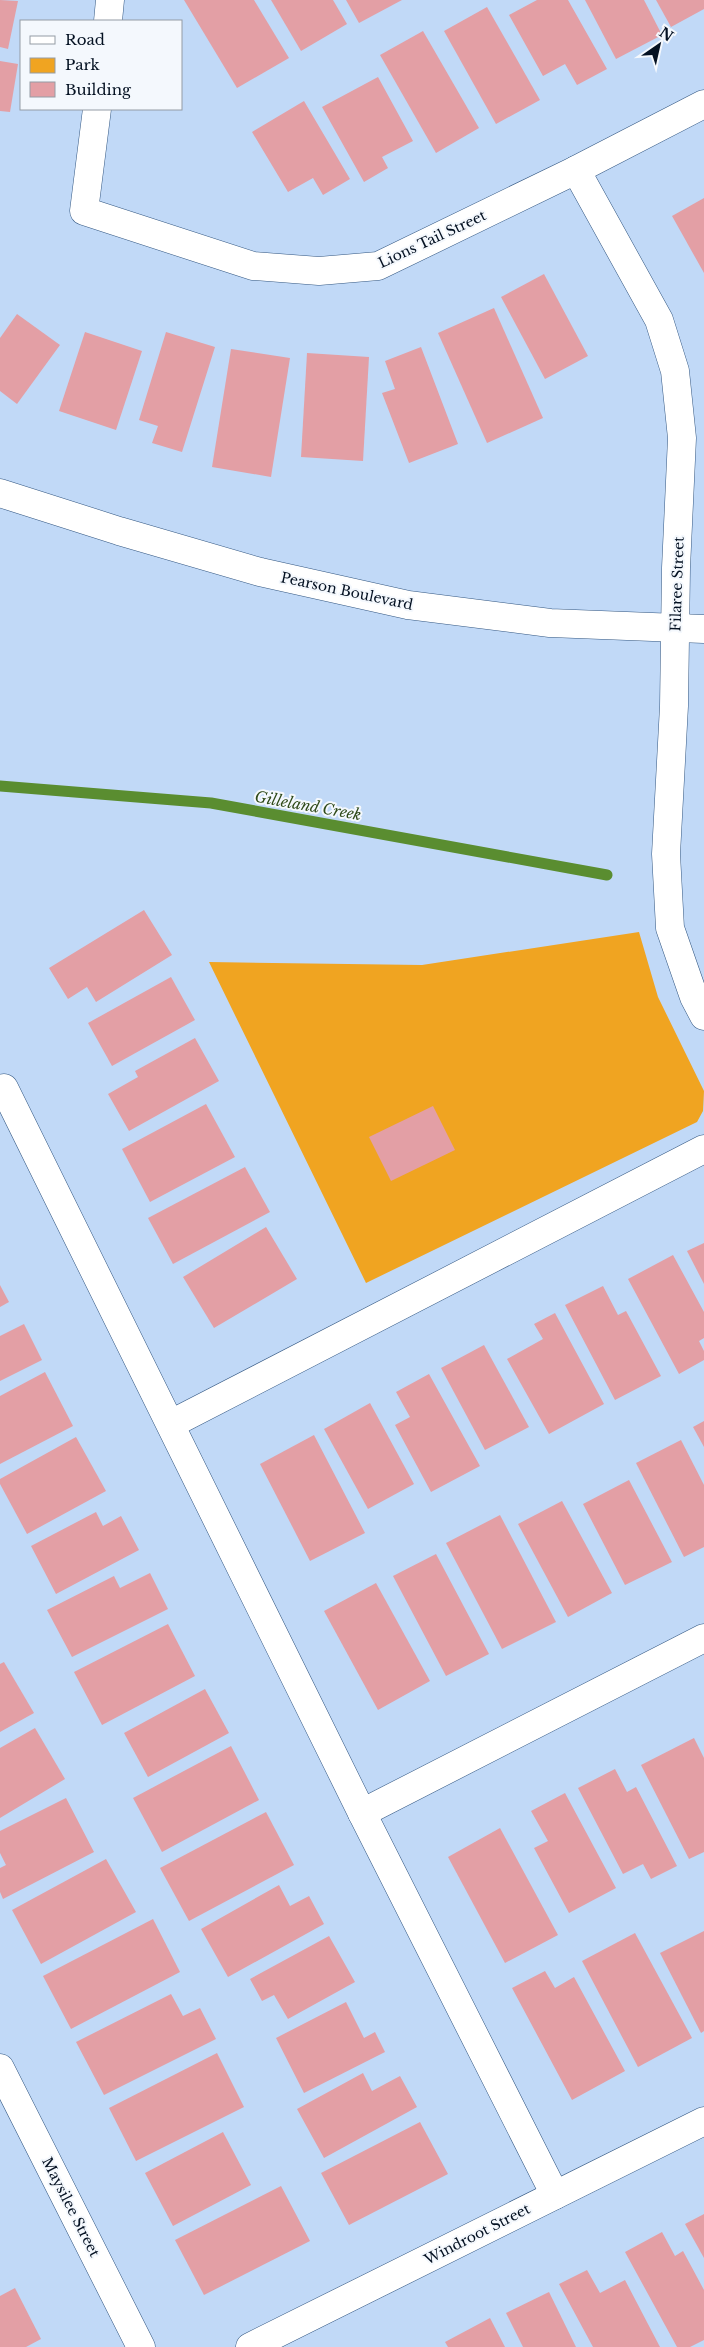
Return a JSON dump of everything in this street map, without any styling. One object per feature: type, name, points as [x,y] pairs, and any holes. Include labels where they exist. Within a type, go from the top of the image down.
[{"type":"street","points":[[108,20],[110,0]]},
{"type":"street","name":"Lions Tail Street","points":[[97,110],[84,211],[253,266],[320,271],[378,266],[576,170],[704,104]]},
{"type":"street","name":"Filaree Street","points":[[576,170],[659,320],[676,371],[682,438],[674,706],[666,854],[670,928],[694,997],[704,1016]]},
{"type":"street","name":"Pearson Boulevard","points":[[0,494],[260,572],[408,605],[550,623],[704,629]]},
{"type":"street","points":[[0,1090],[4,1088],[362,1813],[555,2195]]},
{"type":"street","points":[[171,1424],[704,1149]]},
{"type":"street","points":[[362,1813],[704,1638]]},
{"type":"street","name":"Maysilee Street","points":[[0,2068],[141,2347]]},
{"type":"street","name":"Windroot Street","points":[[250,2347],[704,2121]]},
{"type":"green space","points":[[639,932],[658,997],[704,1091],[703,1111],[697,1122],[366,1283],[209,962],[422,965]]},
{"type":"building","points":[[0,0],[18,1],[8,49],[0,47]]},
{"type":"building","points":[[184,0],[254,0],[289,58],[237,88]]},
{"type":"building","points":[[271,0],[333,0],[347,24],[301,51]]},
{"type":"building","points":[[346,0],[402,0],[359,23]]},
{"type":"building","points":[[537,0],[568,0],[607,69],[577,85],[565,64],[543,76],[509,15]]},
{"type":"building","points":[[585,0],[644,0],[662,35],[616,59]]},
{"type":"building","points":[[656,0],[704,0],[704,9],[671,27]]},
{"type":"building","points":[[487,7],[540,100],[496,124],[444,31]]},
{"type":"building","points":[[423,31],[479,128],[436,153],[380,55]]},
{"type":"building","points":[[0,61],[18,64],[10,112],[0,111]]},
{"type":"building","points":[[378,77],[413,141],[382,157],[388,168],[364,182],[322,107]]},
{"type":"building","points":[[304,101],[350,179],[323,195],[313,178],[288,192],[252,132]]},
{"type":"building","points":[[704,198],[704,273],[672,216]]},
{"type":"building","points":[[544,274],[588,356],[545,379],[501,297]]},
{"type":"building","points":[[494,308],[543,418],[487,443],[438,333]]},
{"type":"building","points":[[17,314],[60,345],[17,404],[0,391],[0,338]]},
{"type":"building","points":[[85,332],[142,351],[116,430],[59,411]]},
{"type":"building","points":[[166,332],[215,347],[182,452],[152,443],[158,426],[139,420]]},
{"type":"building","points":[[421,347],[458,444],[409,463],[382,393],[395,389],[385,361]]},
{"type":"building","points":[[231,349],[290,358],[271,477],[212,467]]},
{"type":"building","points":[[307,353],[369,357],[363,461],[301,457]]},
{"type":"building","points":[[144,910],[172,955],[96,1002],[87,987],[68,999],[49,968]]},
{"type":"building","points":[[171,977],[195,1020],[112,1066],[88,1023]]},
{"type":"building","points":[[195,1038],[219,1081],[129,1131],[108,1094],[138,1077],[135,1071]]},
{"type":"building","points":[[206,1104],[235,1157],[150,1202],[122,1149]]},
{"type":"building","points":[[433,1106],[455,1150],[391,1181],[369,1137]]},
{"type":"building","points":[[245,1167],[270,1212],[173,1264],[148,1218]]},
{"type":"building","points":[[266,1227],[297,1279],[214,1328],[183,1277]]},
{"type":"building","points":[[704,1243],[704,1284],[687,1251]]},
{"type":"building","points":[[673,1255],[704,1312],[704,1338],[699,1341],[704,1351],[704,1360],[679,1374],[628,1279]]},
{"type":"building","points":[[0,1285],[9,1302],[0,1307]]},
{"type":"building","points":[[603,1286],[618,1315],[626,1311],[661,1376],[615,1400],[565,1305]]},
{"type":"building","points":[[555,1313],[604,1404],[549,1434],[507,1359],[543,1339],[534,1324]]},
{"type":"building","points":[[24,1324],[42,1360],[0,1381],[0,1336]]},
{"type":"building","points":[[484,1345],[529,1427],[485,1450],[441,1368]]},
{"type":"building","points":[[45,1372],[73,1426],[0,1464],[0,1396]]},
{"type":"building","points":[[429,1374],[480,1466],[431,1492],[395,1425],[410,1417],[396,1392]]},
{"type":"building","points":[[370,1403],[414,1484],[368,1509],[324,1429]]},
{"type":"building","points":[[704,1421],[704,1447],[693,1427]]},
{"type":"building","points":[[314,1435],[365,1533],[310,1561],[260,1464]]},
{"type":"building","points":[[76,1437],[106,1491],[27,1534],[0,1484],[0,1479]]},
{"type":"building","points":[[681,1440],[704,1485],[704,1547],[684,1557],[636,1463]]},
{"type":"building","points":[[629,1480],[672,1562],[625,1585],[583,1504]]},
{"type":"building","points":[[562,1501],[612,1593],[568,1617],[518,1524]]},
{"type":"building","points":[[96,1512],[103,1526],[121,1516],[139,1550],[56,1594],[31,1546]]},
{"type":"building","points":[[500,1515],[556,1622],[502,1649],[446,1543]]},
{"type":"building","points":[[436,1554],[489,1654],[446,1676],[393,1576]]},
{"type":"building","points":[[150,1573],[168,1609],[72,1657],[47,1610],[114,1576],[120,1588]]},
{"type":"building","points":[[376,1583],[430,1681],[378,1710],[324,1611]]},
{"type":"building","points":[[168,1624],[195,1676],[102,1725],[74,1672]]},
{"type":"building","points":[[4,1662],[34,1713],[0,1732],[0,1664]]},
{"type":"building","points":[[205,1689],[229,1733],[148,1777],[124,1733]]},
{"type":"building","points":[[35,1728],[65,1779],[0,1818],[0,1748]]},
{"type":"building","points":[[694,1738],[704,1758],[704,1852],[689,1859],[641,1765]]},
{"type":"building","points":[[231,1746],[259,1800],[162,1852],[133,1798]]},
{"type":"building","points":[[615,1769],[627,1792],[636,1787],[677,1866],[651,1879],[643,1864],[623,1874],[578,1788]]},
{"type":"building","points":[[565,1793],[616,1888],[569,1913],[534,1848],[548,1841],[531,1811]]},
{"type":"building","points":[[66,1798],[94,1852],[3,1899],[0,1892],[0,1868],[6,1865],[0,1853],[0,1831]]},
{"type":"building","points":[[266,1812],[294,1865],[189,1921],[160,1868]]},
{"type":"building","points":[[500,1828],[558,1935],[505,1963],[448,1857]]},
{"type":"building","points":[[106,1859],[136,1912],[41,1964],[12,1910]]},
{"type":"building","points":[[279,1885],[290,1906],[309,1896],[324,1924],[228,1977],[201,1929]]},
{"type":"building","points":[[153,1919],[180,1972],[71,2029],[43,1976]]},
{"type":"building","points":[[704,1931],[704,2031],[701,2033],[660,1953]]},
{"type":"building","points":[[635,1933],[692,2038],[638,2067],[582,1961]]},
{"type":"building","points":[[329,1936],[355,1982],[288,2019],[274,1995],[262,2001],[250,1979]]},
{"type":"building","points":[[545,1971],[555,1988],[574,1977],[625,2071],[572,2100],[512,1988]]},
{"type":"building","points":[[171,1994],[183,2016],[200,2008],[216,2039],[104,2095],[76,2042]]},
{"type":"building","points":[[346,2002],[364,2038],[375,2032],[385,2052],[304,2093],[276,2038]]},
{"type":"building","points":[[217,2053],[244,2107],[136,2161],[109,2108]]},
{"type":"building","points":[[363,2073],[372,2091],[400,2076],[417,2107],[324,2158],[297,2109]]},
{"type":"building","points":[[420,2122],[448,2174],[349,2225],[321,2173]]},
{"type":"building","points":[[223,2132],[251,2185],[173,2226],[145,2173]]},
{"type":"building","points":[[281,2186],[310,2241],[204,2295],[175,2240]]},
{"type":"building","points":[[704,2214],[704,2258],[685,2224]]},
{"type":"building","points":[[662,2232],[675,2256],[683,2251],[704,2290],[704,2340],[690,2347],[677,2347],[625,2252]]},
{"type":"building","points":[[587,2270],[600,2293],[625,2280],[660,2347],[593,2347],[559,2284]]},
{"type":"building","points":[[15,2288],[41,2339],[26,2347],[0,2347],[0,2296]]},
{"type":"building","points":[[549,2292],[576,2347],[523,2347],[506,2313]]},
{"type":"building","points":[[490,2318],[505,2347],[448,2347],[445,2342]]},
{"type":"waterway","name":"Gilleland Creek","points":[[0,786],[211,803],[607,875]]}]
